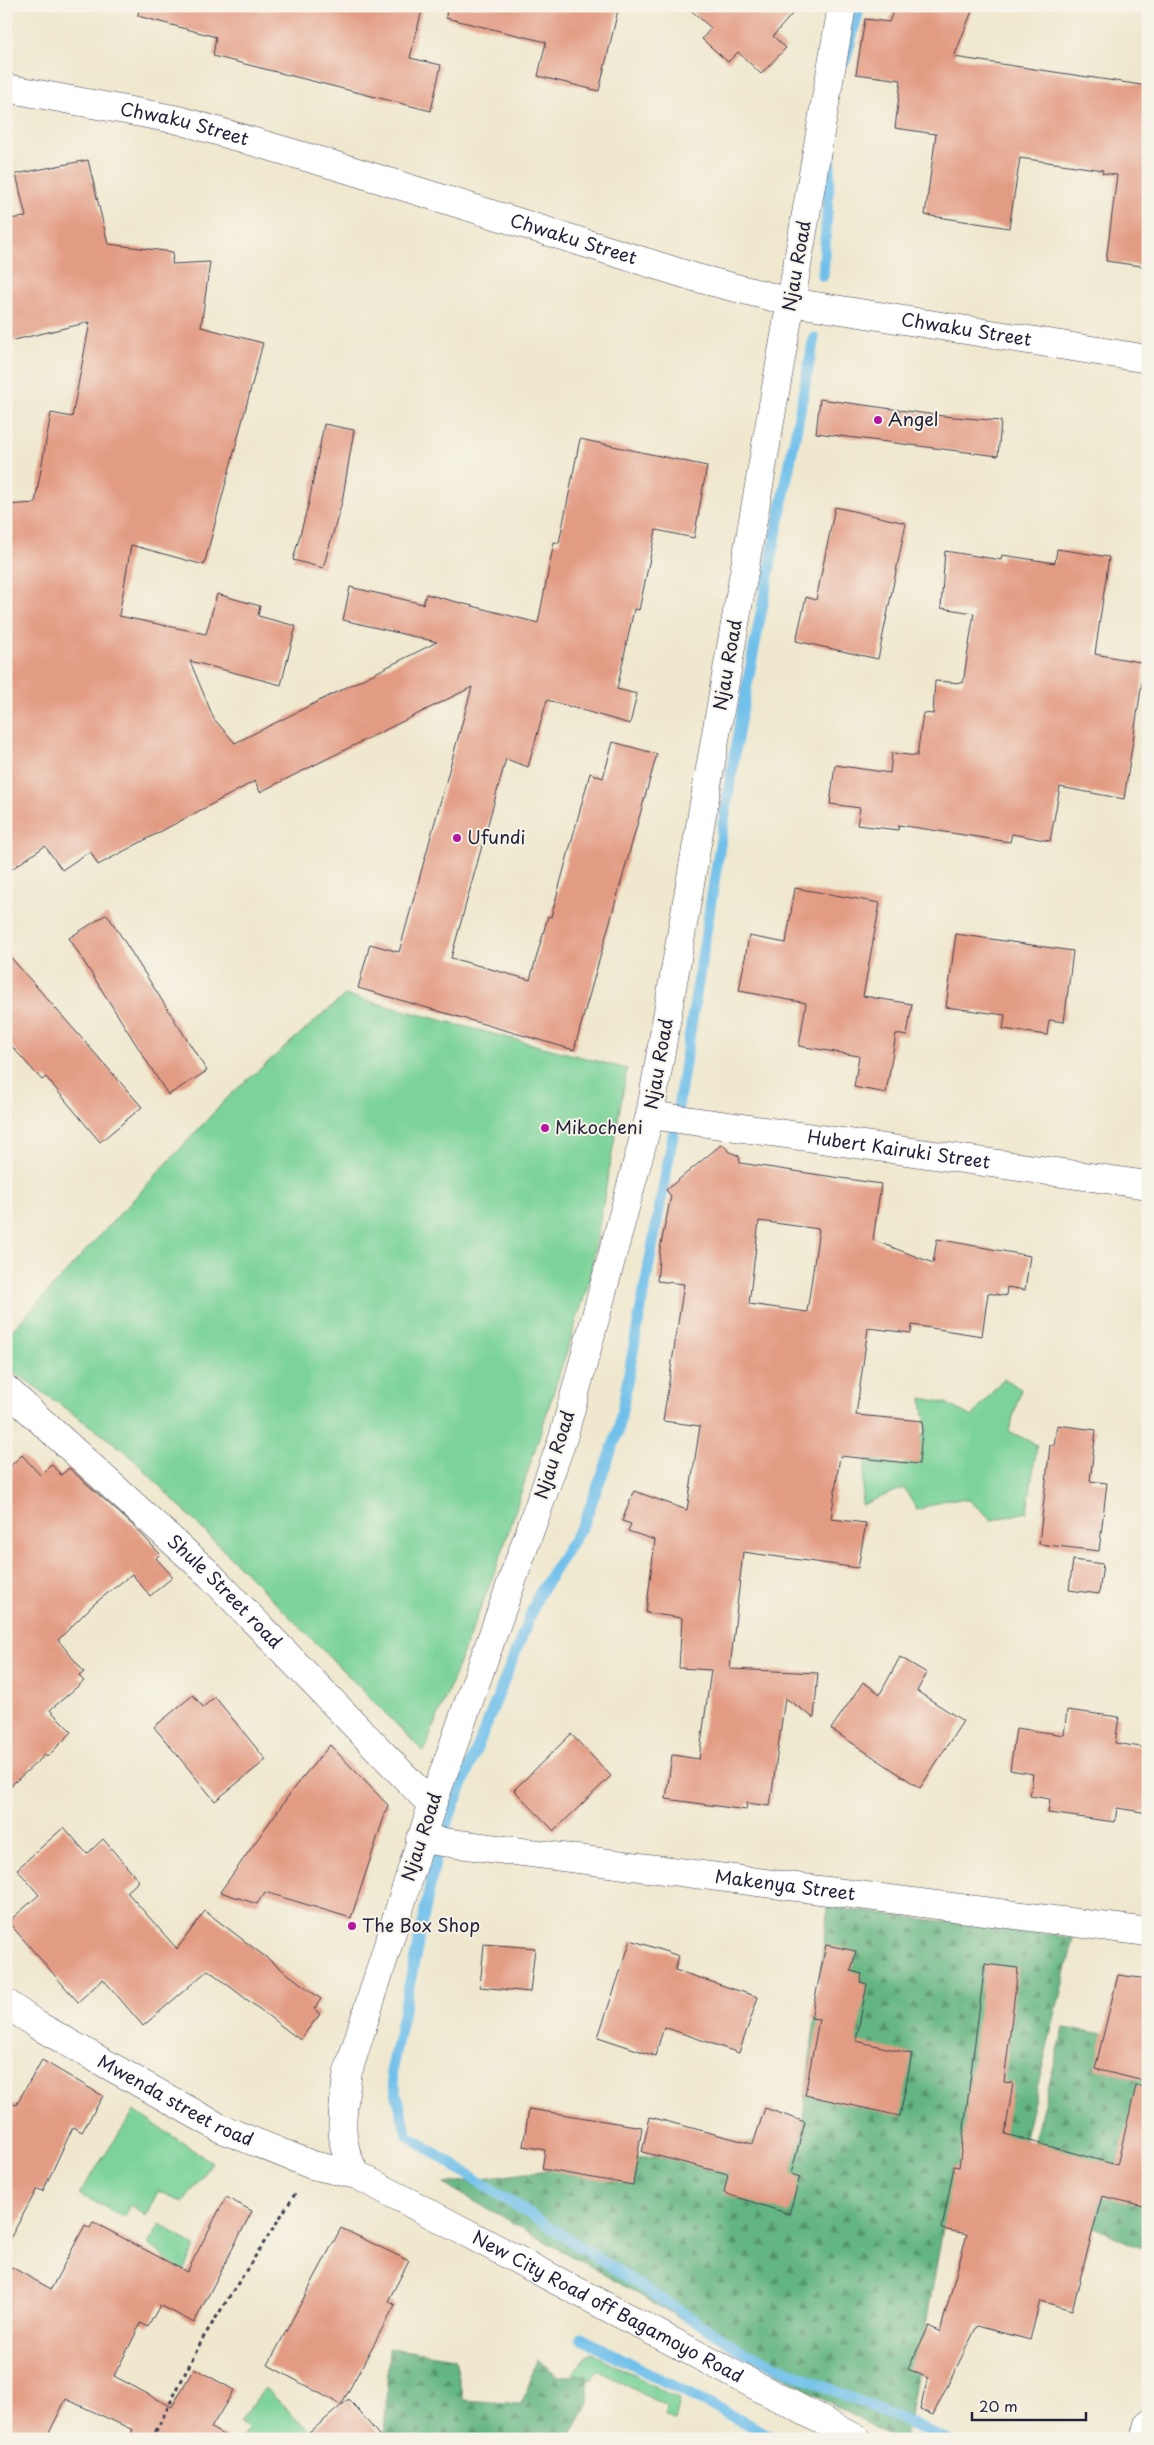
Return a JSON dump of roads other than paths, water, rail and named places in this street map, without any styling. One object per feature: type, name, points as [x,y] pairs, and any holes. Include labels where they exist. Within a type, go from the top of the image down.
[{"type":"street","name":"Njau Road","points":[[357,2176],[350,2165],[342,2137],[342,2111],[348,2072],[420,1839],[563,1438],[650,1115],[842,6]]},
{"type":"street","name":"Chwaku Street","points":[[6,88],[179,120],[347,169],[697,278],[791,302],[1148,359]]},
{"type":"street","name":"Hubert Kairuki Street","points":[[650,1115],[1148,1185]]},
{"type":"street","name":"Shule Street road","points":[[6,1389],[210,1575],[432,1805]]},
{"type":"street","name":"Makenya Street","points":[[420,1839],[1148,1932]]},
{"type":"street","name":"Mwenda street road","points":[[6,2002],[38,2025],[220,2128],[312,2164],[357,2176]]},
{"type":"street","name":"New City Road off Bagamoyo Road","points":[[357,2176],[857,2439]]},
{"type":"street","points":[[1144,2439],[1148,2424]]},
{"type":"waterway","points":[[845,61],[860,6]]},
{"type":"waterway","points":[[823,276],[832,133]]},
{"type":"waterway","points":[[814,338],[739,727],[676,1119],[618,1432],[584,1523],[538,1596],[439,1843],[391,2072],[407,2135],[740,2350],[947,2439]]},
{"type":"waterway","points":[[581,2338],[776,2439]]},
{"type":"place","name":"Angel","points":[[878,420]]},
{"type":"place","name":"Ufundi","points":[[457,838]]},
{"type":"place","name":"Mikocheni","points":[[545,1128]]},
{"type":"place","name":"The Box Shop","points":[[352,1926]]}]
